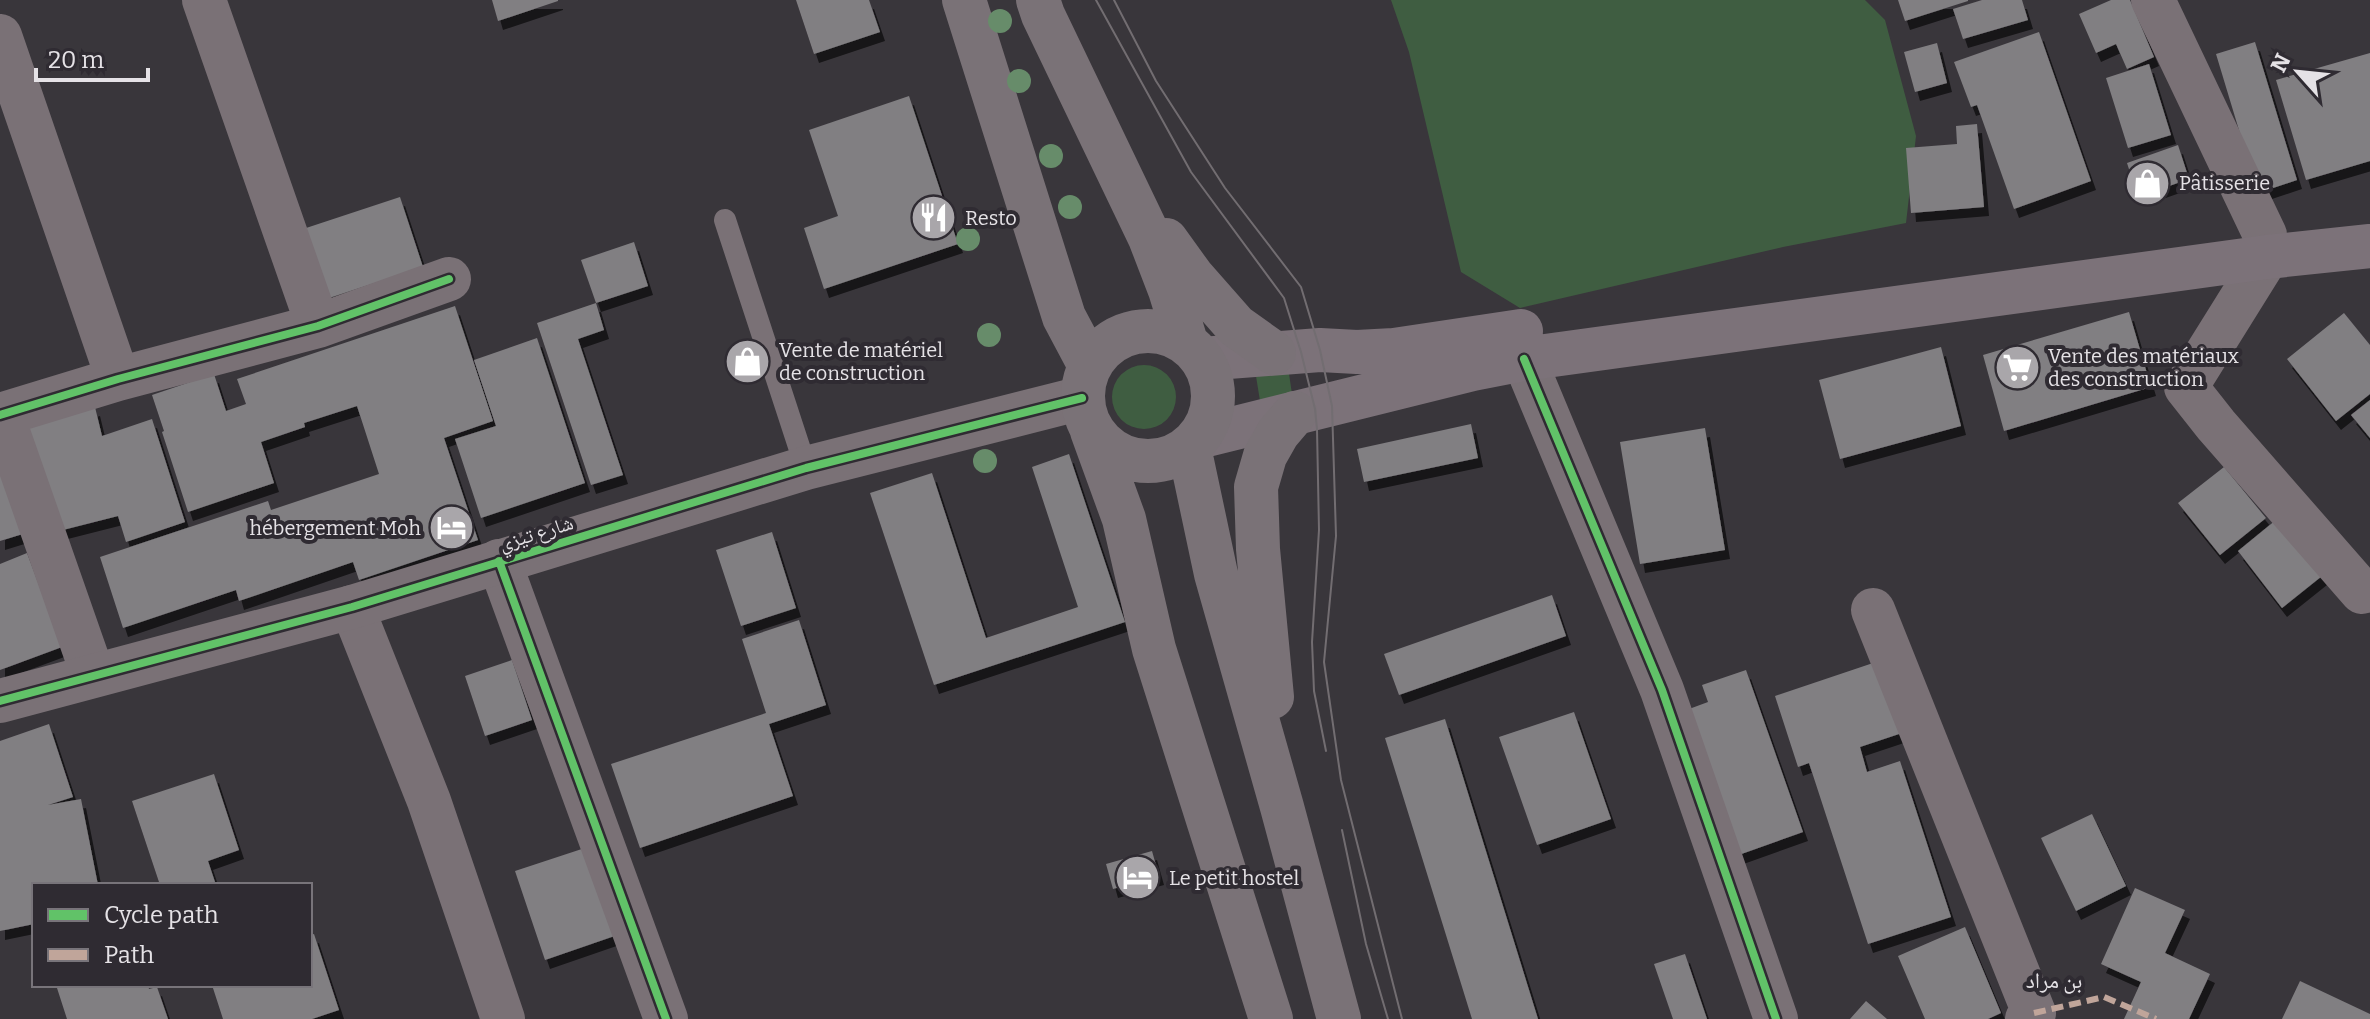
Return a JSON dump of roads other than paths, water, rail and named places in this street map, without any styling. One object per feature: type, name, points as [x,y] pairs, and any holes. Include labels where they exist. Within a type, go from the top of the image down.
[{"type":"main road","points":[[964,0],[1124,519],[1154,649],[1271,1019]]},
{"type":"main road","points":[[1038,0],[1158,257],[1194,351],[1210,374],[1212,407],[1208,423],[1194,442],[1216,574],[1339,1019]]},
{"type":"main road","points":[[1131,198],[1219,309],[1236,326],[1274,353]]},
{"type":"main road","points":[[2370,224],[2266,246],[1524,359],[1295,413],[1194,442],[1164,460],[1137,461],[1111,451],[1088,398],[1100,351],[1132,333],[1151,331],[1169,334],[1194,351],[1394,350],[1528,330],[2266,246],[2370,246]]},
{"type":"main road","points":[[1282,807],[1258,549],[1256,487],[1265,456],[1278,433],[1295,413]]},
{"type":"street","points":[[204,0],[318,326]]},
{"type":"street","points":[[2153,0],[2266,246],[2186,387],[2362,592]]},
{"type":"street","points":[[0,36],[118,379]]},
{"type":"street","points":[[93,675],[1,415],[118,379],[318,326],[449,279]]},
{"type":"street","points":[[1524,359],[1662,690],[1776,1019]]},
{"type":"street","name":"شارع تيزي","points":[[0,701],[352,607],[806,468],[1088,398]]},
{"type":"street","points":[[499,561],[666,1019]]},
{"type":"street","points":[[352,607],[429,801],[503,1019]]},
{"type":"street","points":[[1873,610],[2034,1013],[2027,1019]]},
{"type":"lane","points":[[725,220],[806,468]]},
{"type":"tram line","points":[[1096,0],[1191,172],[1284,298],[1301,352],[1317,429],[1319,530],[1312,642],[1314,691],[1326,751]]},
{"type":"tram line","points":[[1114,0],[1156,81],[1225,188],[1301,287],[1320,350],[1332,406],[1336,536],[1324,662],[1341,780],[1402,1019]]},
{"type":"tram line","points":[[1342,830],[1366,944],[1388,1019]]},
{"type":"place","name":"Pâtisserie","points":[[2148,183]]},
{"type":"place","name":"Resto","points":[[934,218]]},
{"type":"place","name":"Vente de matériel de construction","points":[[748,362]]},
{"type":"place","name":"Vente des matériaux des construction","points":[[2017,368]]},
{"type":"place","name":"hébergement Moh","points":[[452,528]]},
{"type":"place","name":"Le petit hostel","points":[[1138,878]]},
{"type":"district","name":"بن مراد","points":[[2054,980]]}]
